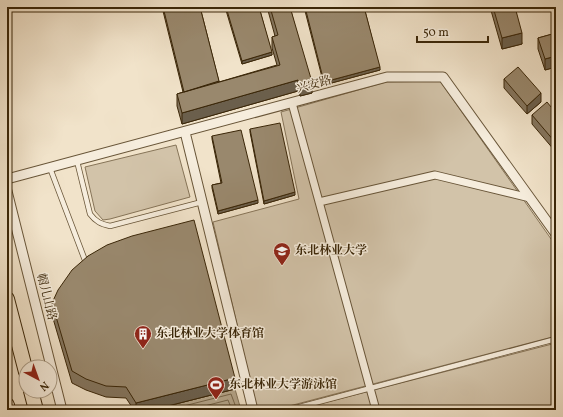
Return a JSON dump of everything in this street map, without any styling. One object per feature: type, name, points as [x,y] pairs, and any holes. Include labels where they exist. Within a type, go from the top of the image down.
[{"type":"main road","points":[[7,299],[23,359]]},
{"type":"main road","points":[[33,399],[36,410]]},
{"type":"main road","points":[[7,405],[8,410]]},
{"type":"street","name":"兴安路","points":[[7,179],[387,78],[443,77],[556,234]]},
{"type":"street","points":[[292,103],[376,410]]},
{"type":"street","points":[[185,132],[253,410]]},
{"type":"street","points":[[319,202],[435,175],[530,198]]},
{"type":"street","name":"帽儿山路","points":[[7,191],[62,410]]},
{"type":"lane","points":[[77,161],[90,214],[95,221],[103,225],[110,226],[202,202]]},
{"type":"lane","points":[[50,168],[87,264]]},
{"type":"lane","points":[[288,410],[556,339]]},
{"type":"shaded area","points":[[440,81],[556,246],[556,336],[274,410],[257,410],[213,222],[299,199],[281,112],[386,82]]},
{"type":"shaded area","points":[[176,145],[190,197],[103,220],[95,211],[85,167]]},
{"type":"shaded area","points":[[556,343],[556,410],[296,410]]},
{"type":"water","name":"东北林业大学游泳馆","points":[[235,389],[241,410],[152,410]]},
{"type":"building","points":[[163,7],[200,7],[219,81],[184,92]]},
{"type":"building","points":[[226,7],[259,7],[272,52],[242,61]]},
{"type":"building","points":[[270,7],[290,7],[312,82],[300,85],[298,80],[182,113],[177,94],[280,65],[272,37],[278,35]]},
{"type":"building","points":[[305,7],[364,7],[380,67],[324,82]]},
{"type":"building","points":[[493,7],[515,7],[522,33],[502,38]]},
{"type":"building","points":[[556,33],[556,56],[545,59],[538,38]]},
{"type":"building","points":[[518,67],[541,93],[527,106],[504,79]]},
{"type":"building","points":[[547,102],[556,113],[555,142],[532,115]]},
{"type":"building","points":[[280,123],[295,192],[264,201],[250,129]]},
{"type":"building","points":[[241,130],[258,200],[218,211],[212,185],[222,183],[212,136]]},
{"type":"building","name":"东北林业大学体育馆","points":[[194,220],[235,378],[136,403],[126,387],[106,386],[86,379],[72,371],[52,303],[58,290],[72,270],[88,256],[107,245],[132,236]]},
{"type":"place","name":"东北林业大学","points":[[282,266]]},
{"type":"place","name":"东北林业大学体育馆","points":[[143,349]]},
{"type":"place","name":"东北林业大学游泳馆","points":[[216,400]]}]
